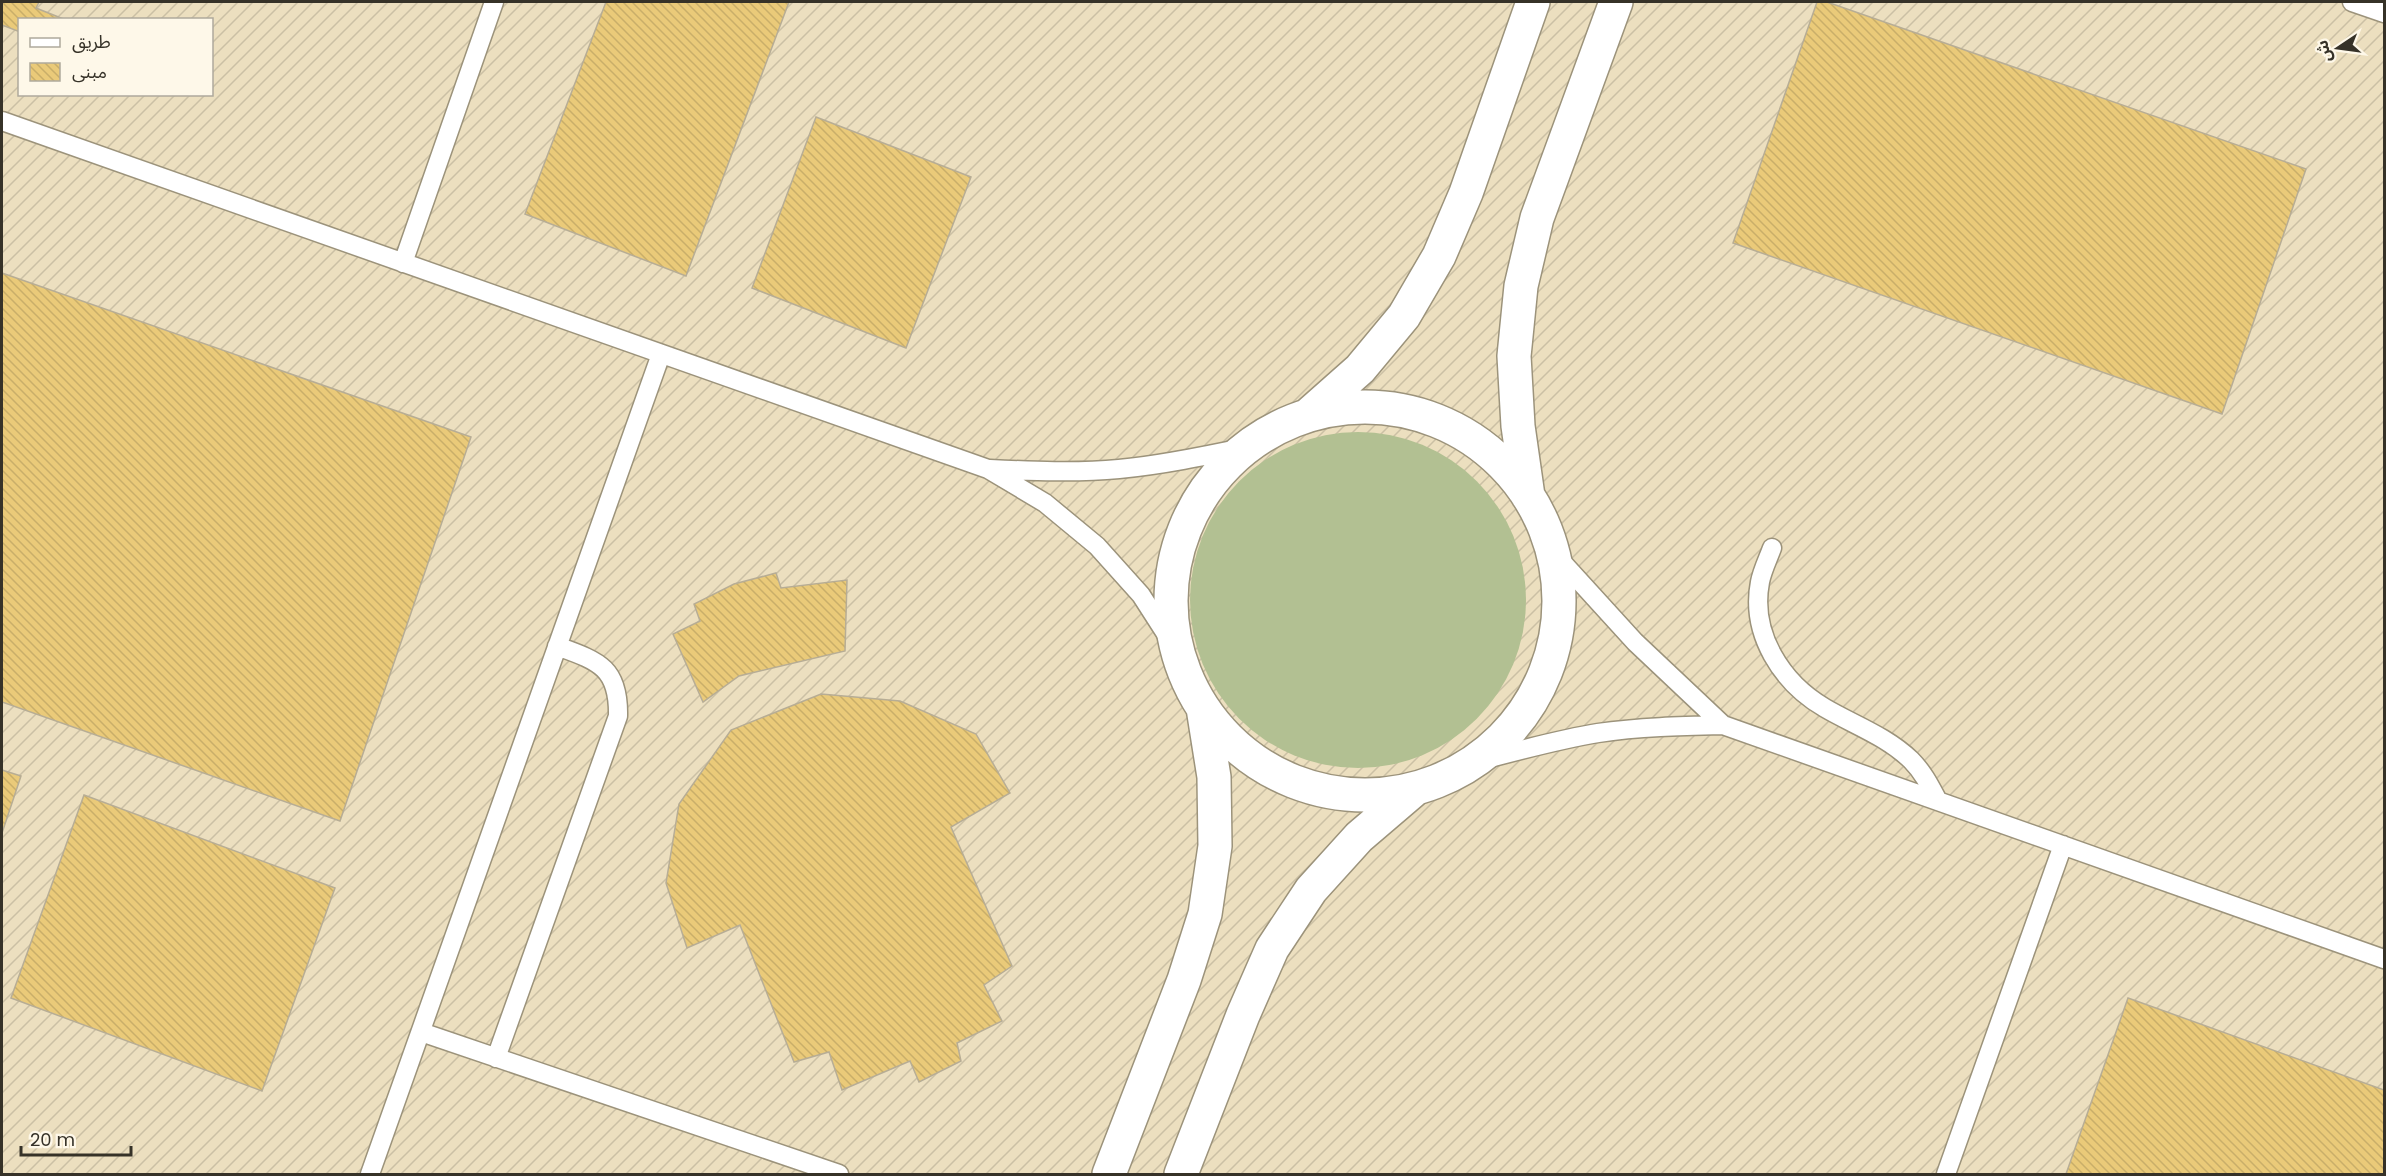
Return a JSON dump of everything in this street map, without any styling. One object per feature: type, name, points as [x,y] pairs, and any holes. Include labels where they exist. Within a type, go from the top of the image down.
[{"type":"street","points":[[1308,415],[1367,360],[1404,316],[1439,256],[1466,193],[1533,2]]},
{"type":"street","points":[[1528,496],[1518,426],[1514,356],[1521,286],[1537,218],[1616,2]]},
{"type":"street","points":[[1357,406],[1407,411],[1455,428],[1496,457],[1528,496],[1543,523],[1553,552],[1559,599],[1554,647],[1538,691],[1511,731],[1475,762],[1446,779],[1414,790],[1367,797],[1319,791],[1274,773],[1234,745],[1203,708],[1188,681],[1177,651],[1171,606],[1172,594],[1176,560],[1190,517],[1214,478],[1247,447],[1276,428],[1308,415],[1357,406]]},
{"type":"street","points":[[1109,1174],[1184,980],[1205,914],[1215,846],[1214,777],[1203,708]]},
{"type":"street","points":[[1181,1174],[1243,1015],[1272,949],[1311,890],[1359,837],[1414,790]]},
{"type":"lane","points":[[403,263],[494,2]]},
{"type":"lane","points":[[2352,2],[2385,13]]},
{"type":"lane","points":[[2,121],[988,469],[1045,503],[1096,546],[1141,595],[1177,651]]},
{"type":"lane","points":[[370,1174],[661,354]]},
{"type":"lane","points":[[988,469],[1053,471],[1119,469],[1183,460],[1247,447]]},
{"type":"lane","points":[[1772,548],[1760,583],[1760,620],[1772,655],[1794,686],[1823,707],[1893,745],[1911,760],[1927,780],[1938,801]]},
{"type":"lane","points":[[1553,552],[1635,642],[1723,725]]},
{"type":"lane","points":[[496,1058],[618,716],[618,696],[611,677],[598,662],[557,646]]},
{"type":"lane","points":[[1475,762],[1536,745],[1598,733],[1660,726],[1723,725],[2385,959]]},
{"type":"lane","points":[[1946,1174],[2063,845]]},
{"type":"lane","points":[[421,1032],[839,1174]]},
{"type":"shaded area","points":[[2,2],[2384,2],[2384,1174],[2,1174]]},
{"type":"green space","points":[[1358,432],[1391,435],[1422,445],[1451,460],[1477,481],[1498,507],[1513,536],[1523,567],[1526,600],[1523,633],[1513,664],[1498,693],[1477,719],[1451,740],[1422,755],[1391,765],[1358,768],[1325,765],[1294,755],[1265,740],[1239,719],[1218,693],[1203,664],[1193,633],[1190,600],[1193,567],[1203,536],[1218,507],[1239,481],[1265,460],[1294,445],[1325,435]]},
{"type":"building","points":[[2,2],[39,2],[36,8],[61,18],[18,18],[18,31],[2,25]]},
{"type":"building","points":[[606,2],[789,2],[686,276],[525,214]]},
{"type":"building","points":[[1817,2],[1827,2],[2306,169],[2222,414],[1733,243]]},
{"type":"building","points":[[816,117],[971,177],[906,348],[752,288]]},
{"type":"building","points":[[2,273],[471,437],[340,821],[2,702]]},
{"type":"building","points":[[776,573],[781,588],[847,580],[845,651],[739,676],[703,702],[673,634],[700,621],[694,604],[734,584]]},
{"type":"building","points":[[821,694],[900,701],[976,734],[1010,793],[951,827],[1012,966],[984,985],[1002,1021],[957,1043],[961,1061],[919,1082],[910,1061],[842,1090],[829,1052],[794,1062],[740,925],[687,948],[666,883],[679,804],[731,730]]},
{"type":"building","points":[[2,770],[21,776],[2,833]]},
{"type":"building","points":[[84,795],[335,888],[262,1091],[11,998]]},
{"type":"building","points":[[2128,998],[2384,1090],[2384,1174],[2066,1174]]}]
